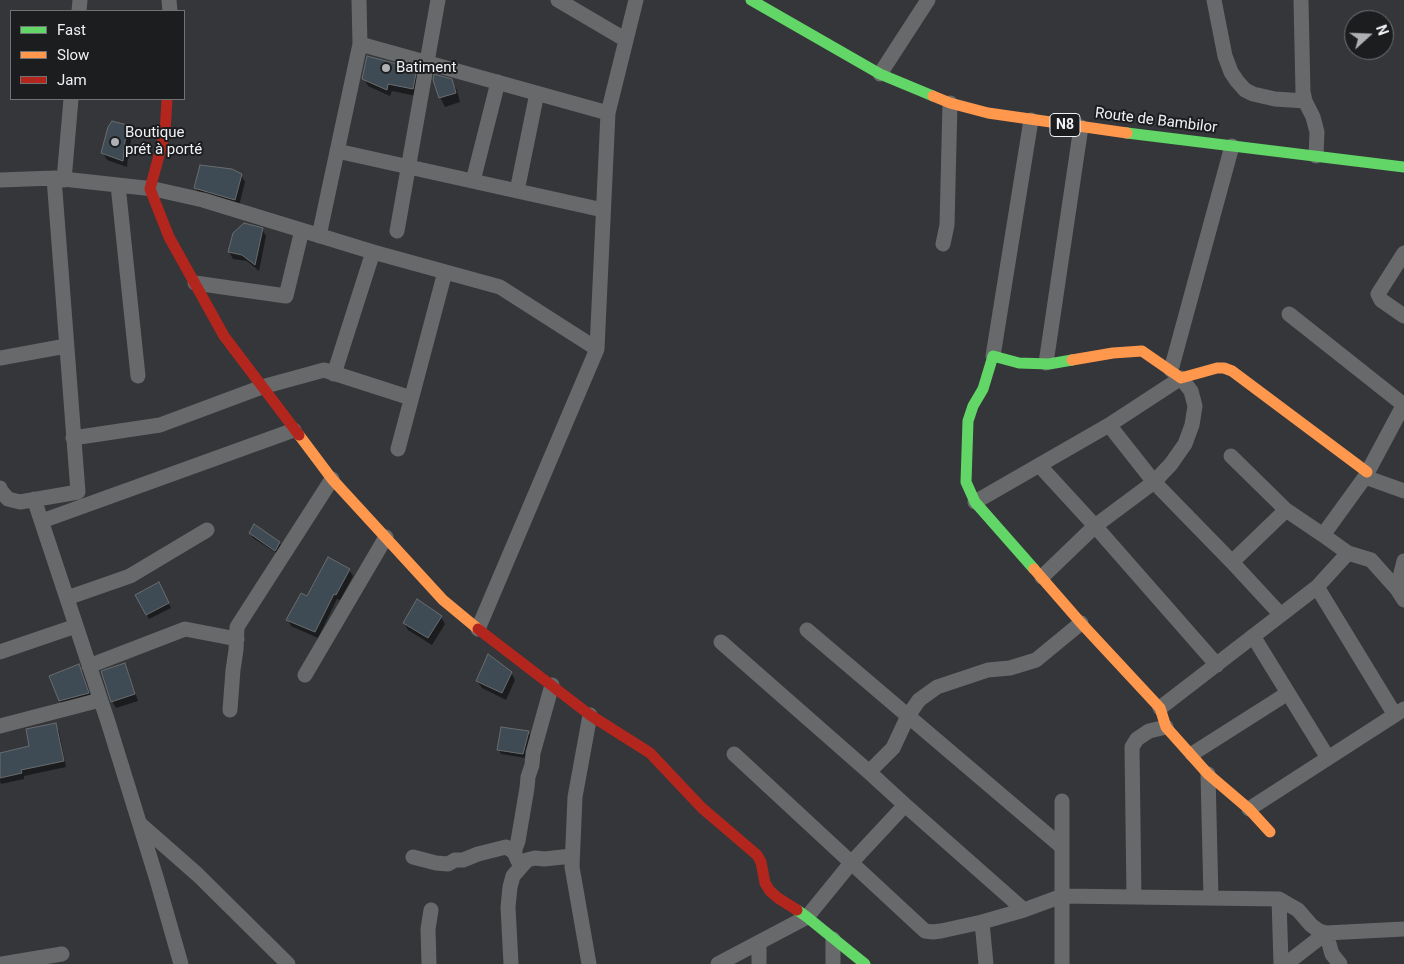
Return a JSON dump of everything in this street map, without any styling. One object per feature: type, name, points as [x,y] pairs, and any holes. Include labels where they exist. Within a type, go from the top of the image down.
[{"type":"street","points":[[319,236],[360,44],[360,0]]},
{"type":"street","points":[[397,231],[438,0]]},
{"type":"street","points":[[558,0],[626,40]]},
{"type":"street","points":[[478,629],[597,349],[608,113],[636,0]]},
{"type":"street","name":"Route de Bambilor","points":[[752,0],[880,74],[950,102],[988,113],[1081,127],[1404,167]]},
{"type":"street","points":[[880,74],[928,0]]},
{"type":"street","points":[[1214,0],[1225,56],[1231,72],[1245,90],[1253,94],[1275,99],[1305,101]]},
{"type":"street","points":[[1301,0],[1303,92],[1317,132],[1316,156]]},
{"type":"street","points":[[360,44],[608,113]]},
{"type":"street","points":[[473,181],[498,82]]},
{"type":"street","points":[[518,190],[537,93]]},
{"type":"street","points":[[0,488],[8,499],[20,502],[78,492],[66,346],[59,179],[71,100]]},
{"type":"street","points":[[167,100],[165,133],[150,188],[168,237],[224,336],[332,479],[442,600],[590,715],[650,753],[702,808],[757,855],[761,862],[765,883],[770,891],[807,917],[864,964]]},
{"type":"street","points":[[943,244],[947,225],[950,102]]},
{"type":"street","points":[[1031,120],[992,356],[983,389],[973,406],[968,421],[966,482],[975,502],[1081,623],[1160,708],[1166,727],[1208,774],[1249,809],[1270,832]]},
{"type":"street","points":[[1046,363],[1081,127]]},
{"type":"street","points":[[1176,374],[1232,146]]},
{"type":"street","points":[[337,151],[603,210]]},
{"type":"street","points":[[0,180],[59,179],[150,188],[203,200],[373,252],[500,287],[597,349]]},
{"type":"street","points":[[118,185],[138,376]]},
{"type":"street","points":[[195,283],[286,296],[302,230]]},
{"type":"street","points":[[334,374],[373,252]]},
{"type":"street","points":[[1404,252],[1378,294],[1382,300],[1404,316]]},
{"type":"street","points":[[398,449],[445,272]]},
{"type":"street","points":[[1289,314],[1404,405],[1366,475],[1323,535]]},
{"type":"street","points":[[0,358],[66,346]]},
{"type":"street","points":[[992,356],[1019,363],[1049,364],[1114,353],[1142,351],[1176,374],[1191,391],[1195,406],[1192,425],[1185,444],[1171,464],[1154,482],[1095,526],[1042,577]]},
{"type":"street","points":[[975,502],[1108,425],[1176,374],[1217,368],[1232,371],[1366,475],[1404,492]]},
{"type":"street","points":[[73,438],[160,425],[262,387],[324,370],[411,398]]},
{"type":"street","points":[[1108,425],[1154,482],[1281,615]]},
{"type":"street","points":[[42,521],[294,430]]},
{"type":"street","points":[[1231,456],[1286,510],[1348,554],[1371,560],[1400,595]]},
{"type":"street","points":[[1039,465],[1217,665]]},
{"type":"street","points":[[230,710],[237,627],[332,479]]},
{"type":"street","points":[[34,499],[157,880],[180,964]]},
{"type":"street","points":[[1232,562],[1286,510]]},
{"type":"street","points":[[67,598],[130,576],[207,530]]},
{"type":"street","points":[[305,674],[386,537]]},
{"type":"street","points":[[1160,708],[1317,587],[1348,554]]},
{"type":"street","points":[[1400,595],[1404,561]]},
{"type":"street","points":[[1249,809],[1400,712],[1317,587]]},
{"type":"street","points":[[869,772],[893,748],[908,716],[919,700],[937,687],[988,670],[1010,668],[1036,660],[1081,623]]},
{"type":"street","points":[[0,652],[76,626]]},
{"type":"street","points":[[89,666],[185,629],[237,639]]},
{"type":"street","points":[[807,630],[1062,847]]},
{"type":"street","points":[[1253,636],[1328,758]]},
{"type":"street","points":[[721,642],[1024,910]]},
{"type":"street","points":[[514,852],[518,841],[533,753],[552,685]]},
{"type":"street","points":[[1192,754],[1288,694]]},
{"type":"street","points":[[0,726],[100,700]]},
{"type":"street","points":[[589,964],[572,867],[572,856],[575,797],[590,715]]},
{"type":"street","points":[[1134,897],[1132,747],[1137,739],[1150,731],[1166,727]]},
{"type":"street","points":[[734,754],[925,931],[941,931],[982,922],[1024,910],[1062,896],[1279,900],[1298,910],[1311,925],[1319,931],[1326,933],[1404,929]]},
{"type":"street","points":[[1208,774],[1211,898]]},
{"type":"street","points":[[1062,802],[1062,964]]},
{"type":"street","points":[[718,964],[807,917],[852,863],[905,805]]},
{"type":"street","points":[[139,823],[198,875],[288,964]]},
{"type":"street","points":[[413,857],[448,864],[455,860],[463,860],[506,847],[514,852],[520,867]]},
{"type":"street","points":[[512,964],[508,907],[513,876],[527,860],[572,856]]},
{"type":"street","points":[[1279,900],[1281,964]]},
{"type":"street","points":[[429,964],[428,929],[431,910]]},
{"type":"street","points":[[982,922],[986,964]]},
{"type":"street","points":[[1286,964],[1326,933]]},
{"type":"street","points":[[1326,933],[1332,954],[1340,964]]},
{"type":"street","points":[[833,964],[834,939]]},
{"type":"street","points":[[759,942],[759,964]]},
{"type":"street","points":[[2,964],[62,954]]},
{"type":"building","name":"Batiment","points":[[367,56],[409,67],[416,73],[413,89],[388,84],[387,90],[362,79]]},
{"type":"building","points":[[434,74],[452,79],[456,93],[439,98],[433,80]]},
{"type":"building","name":"Boutique prét à porté","points":[[112,121],[127,125],[128,134],[125,141],[123,161],[101,153],[108,127]]},
{"type":"building","points":[[200,165],[232,169],[242,174],[235,200],[194,188]]},
{"type":"building","points":[[244,223],[263,228],[255,265],[242,255],[228,252],[233,233]]},
{"type":"building","points":[[254,524],[280,542],[275,551],[249,533]]},
{"type":"building","points":[[328,557],[350,569],[336,595],[334,594],[315,632],[286,620],[301,593],[307,596]]},
{"type":"building","points":[[159,582],[169,603],[146,615],[135,595]]},
{"type":"building","points":[[417,599],[442,616],[428,638],[403,623]]},
{"type":"building","points":[[488,654],[512,672],[502,693],[476,681]]},
{"type":"building","points":[[125,663],[135,694],[111,702],[101,671]]},
{"type":"building","points":[[79,664],[89,693],[59,701],[49,676]]},
{"type":"building","points":[[56,723],[64,761],[21,770],[22,773],[0,778],[0,753],[29,746],[26,729]]},
{"type":"building","points":[[501,727],[529,731],[523,754],[497,750]]},
{"type":"traffic: fast","points":[[751,0],[880,74],[933,96]]},
{"type":"traffic: fast","points":[[1127,133],[1404,167]]},
{"type":"traffic: fast","points":[[1034,569],[975,502],[966,482],[968,421],[973,406],[983,389],[993,356],[1019,363],[1049,364],[1072,360]]},
{"type":"traffic: fast","points":[[797,910],[865,964]]},
{"type":"traffic: slow","points":[[933,96],[950,103],[988,113],[1127,133]]},
{"type":"traffic: slow","points":[[1072,360],[1113,353],[1142,351],[1181,378],[1217,368],[1232,371],[1367,472]]},
{"type":"traffic: slow","points":[[299,435],[332,479],[443,600],[478,629]]},
{"type":"traffic: slow","points":[[1034,569],[1160,708],[1166,727],[1208,774],[1249,809],[1270,832]]},
{"type":"traffic: jam","points":[[167,100],[165,133],[150,189],[169,237],[224,336],[299,435]]},
{"type":"traffic: jam","points":[[478,629],[590,715],[650,753],[702,808],[757,855],[761,862],[765,883],[770,891],[797,910]]},
{"type":"place","name":"Batiment","points":[[386,68]]},
{"type":"place","name":"Boutique prét à porté","points":[[115,142]]}]
